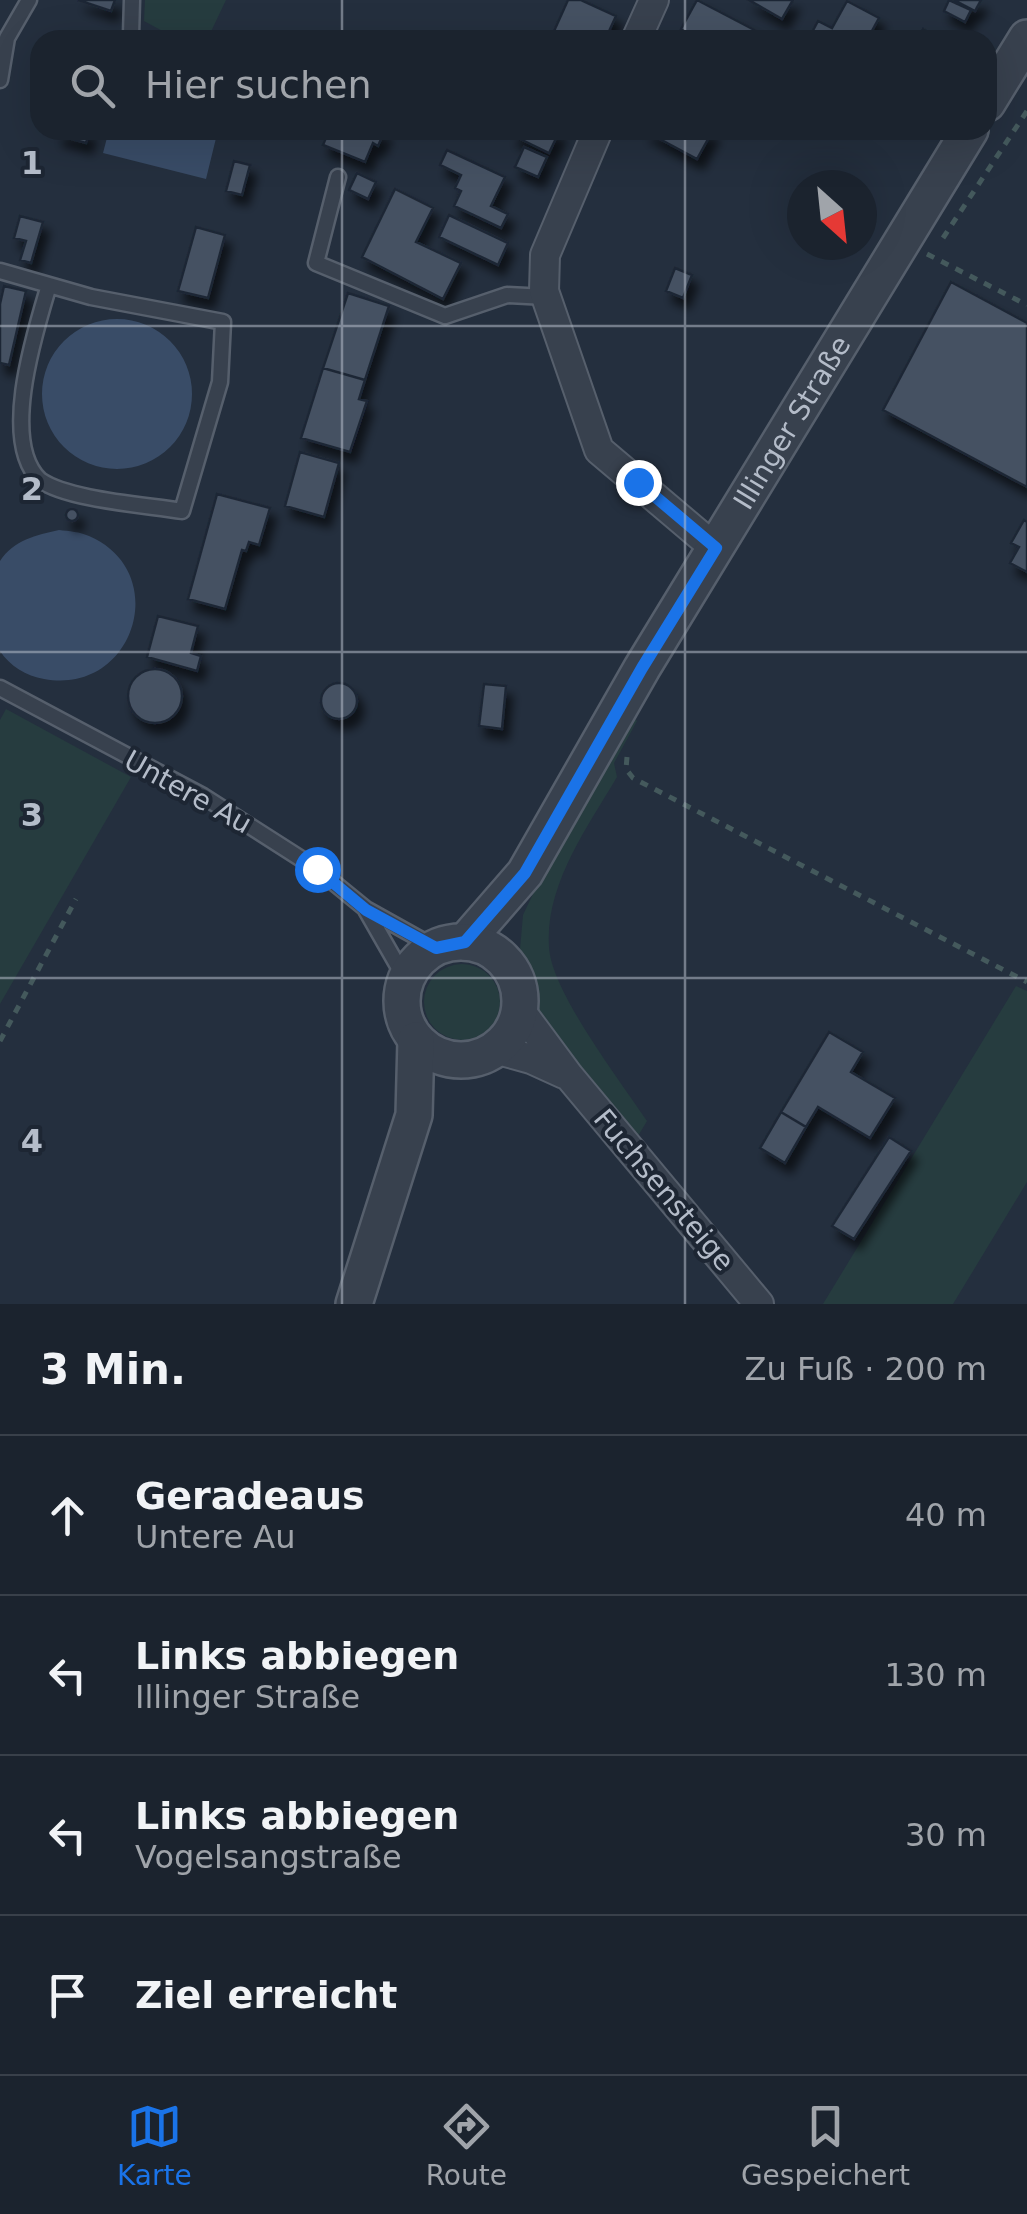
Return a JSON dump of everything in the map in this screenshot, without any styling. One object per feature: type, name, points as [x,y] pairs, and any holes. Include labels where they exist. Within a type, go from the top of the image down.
[{"type":"street","points":[[640,30],[654,0]]},
{"type":"street","points":[[997,87],[1027,38]]},
{"type":"street","points":[[594,140],[545,255],[547,297],[599,450],[716,548]]},
{"type":"street","name":"Illinger Straße","points":[[504,960],[525,873],[642,668],[964,140]]},
{"type":"street","name":"Illinger Straße","points":[[450,945],[525,873]]},
{"type":"street","points":[[354,1304],[414,1116],[416,1040],[403,1011],[406,980],[413,967],[450,945],[479,944],[504,960],[520,992],[520,1010],[515,1025],[495,1049],[478,1058],[458,1060],[429,1050],[416,1040]]},
{"type":"street","name":"Fuchsensteige","points":[[520,1010],[569,1076],[760,1304]]},
{"type":"street","name":"Fuchsensteige","points":[[495,1049],[569,1076]]},
{"type":"street","points":[[414,1116],[458,1060]]},
{"type":"lane","points":[[0,80],[7,38],[29,0]]},
{"type":"lane","points":[[131,30],[132,0]]},
{"type":"lane","points":[[338,177],[316,263],[445,316],[506,295],[547,297]]},
{"type":"lane","points":[[0,271],[49,285],[91,298],[223,322],[220,382],[182,511],[73,493],[40,480],[20,458],[14,428],[21,377],[49,285]]},
{"type":"lane","name":"Untere Au","points":[[0,688],[203,796],[317,869],[366,910],[450,945]]},
{"type":"lane","name":"Untere Au","points":[[366,910],[406,980]]},
{"type":"path","points":[[958,218],[1027,111]]},
{"type":"path","points":[[902,240],[1027,305]]},
{"type":"path","points":[[627,752],[626,769],[633,778],[1027,982]]},
{"type":"path","points":[[0,1041],[76,899]]},
{"type":"green space","points":[[145,0],[226,0],[212,30],[161,30],[144,21]]},
{"type":"green space","points":[[6,709],[131,777],[0,1004],[0,720]]},
{"type":"green space","points":[[634,718],[637,721],[614,763],[617,777],[561,879],[554,901],[549,947],[553,966],[574,1011],[647,1121],[638,1136],[536,1012],[529,971],[520,949],[523,915],[551,856],[617,740]]},
{"type":"green space","points":[[462,964],[477,966],[489,975],[498,987],[498,1017],[489,1029],[477,1038],[462,1040],[447,1038],[435,1029],[426,1017],[424,1002],[426,987],[435,975],[447,966]]},
{"type":"green space","points":[[1016,986],[1027,991],[1027,1182],[953,1304],[823,1304]]},
{"type":"water","points":[[106,140],[216,140],[206,179],[103,153]]},
{"type":"water","points":[[117,319],[146,324],[170,341],[187,365],[192,394],[187,423],[170,447],[146,464],[117,469],[88,464],[64,447],[47,423],[42,394],[47,365],[64,341],[88,324]]},
{"type":"water","points":[[59,530],[89,536],[115,553],[130,576],[135,602],[132,627],[120,651],[101,669],[75,679],[31,675],[14,666],[0,651],[0,561],[19,543]]},
{"type":"building","points":[[78,0],[115,0],[111,11]]},
{"type":"building","points":[[568,0],[581,0],[616,16],[610,30],[554,30]]},
{"type":"building","points":[[697,0],[754,30],[683,30]]},
{"type":"building","points":[[749,0],[793,0],[782,19]]},
{"type":"building","points":[[949,0],[971,10],[965,22],[944,11]]},
{"type":"building","points":[[954,0],[981,0],[975,11]]},
{"type":"building","points":[[847,1],[879,18],[872,30],[813,30],[818,21],[832,28]]},
{"type":"building","points":[[325,140],[381,140],[378,146],[373,143],[365,162],[323,145]]},
{"type":"building","points":[[522,140],[555,140],[549,153]]},
{"type":"building","points":[[662,140],[707,140],[697,159]]},
{"type":"building","points":[[524,147],[547,157],[538,177],[515,167]]},
{"type":"building","points":[[447,150],[505,177],[491,206],[508,214],[501,228],[454,206],[461,191],[455,188],[461,175],[440,165]]},
{"type":"building","points":[[234,161],[250,165],[242,195],[226,191]]},
{"type":"building","points":[[357,173],[376,182],[368,199],[349,190]]},
{"type":"building","points":[[395,189],[433,208],[416,242],[461,263],[443,299],[362,257]]},
{"type":"building","points":[[449,215],[508,243],[498,265],[439,237]]},
{"type":"building","points":[[20,216],[43,222],[31,263],[20,260],[26,241],[14,238]]},
{"type":"building","points":[[196,227],[225,235],[208,298],[178,291]]},
{"type":"building","points":[[675,268],[692,275],[683,298],[666,291]]},
{"type":"building","points":[[951,282],[1027,323],[1027,487],[883,410]]},
{"type":"building","points":[[4,286],[26,291],[9,365],[0,363],[0,304]]},
{"type":"building","points":[[348,293],[389,306],[365,380],[323,368]]},
{"type":"building","points":[[323,368],[365,380],[359,399],[367,401],[350,452],[301,438]]},
{"type":"building","points":[[300,452],[339,463],[324,517],[285,506]]},
{"type":"building","points":[[217,494],[270,508],[259,545],[249,542],[246,551],[242,550],[225,609],[188,599]]},
{"type":"building","points":[[72,509],[78,515],[72,521],[66,515]]},
{"type":"building","points":[[1024,520],[1027,572],[1010,563],[1019,547],[1011,543]]},
{"type":"building","points":[[158,616],[198,626],[191,653],[201,656],[197,671],[147,657]]},
{"type":"building","points":[[155,669],[174,677],[182,696],[174,715],[155,723],[136,715],[128,696],[136,677]]},
{"type":"building","points":[[339,683],[352,688],[357,701],[352,714],[339,719],[326,714],[321,701],[326,688]]},
{"type":"building","points":[[484,684],[506,686],[502,729],[479,726]]},
{"type":"building","points":[[829,1032],[863,1052],[851,1072],[895,1098],[870,1138],[818,1107],[806,1127],[781,1112]]},
{"type":"building","points":[[781,1112],[806,1127],[785,1163],[760,1148]]},
{"type":"building","points":[[889,1137],[911,1151],[854,1239],[832,1226]]},
{"type":"route","points":[[317,869],[366,910],[436,948],[465,942],[525,873],[716,548],[638,482]]}]
